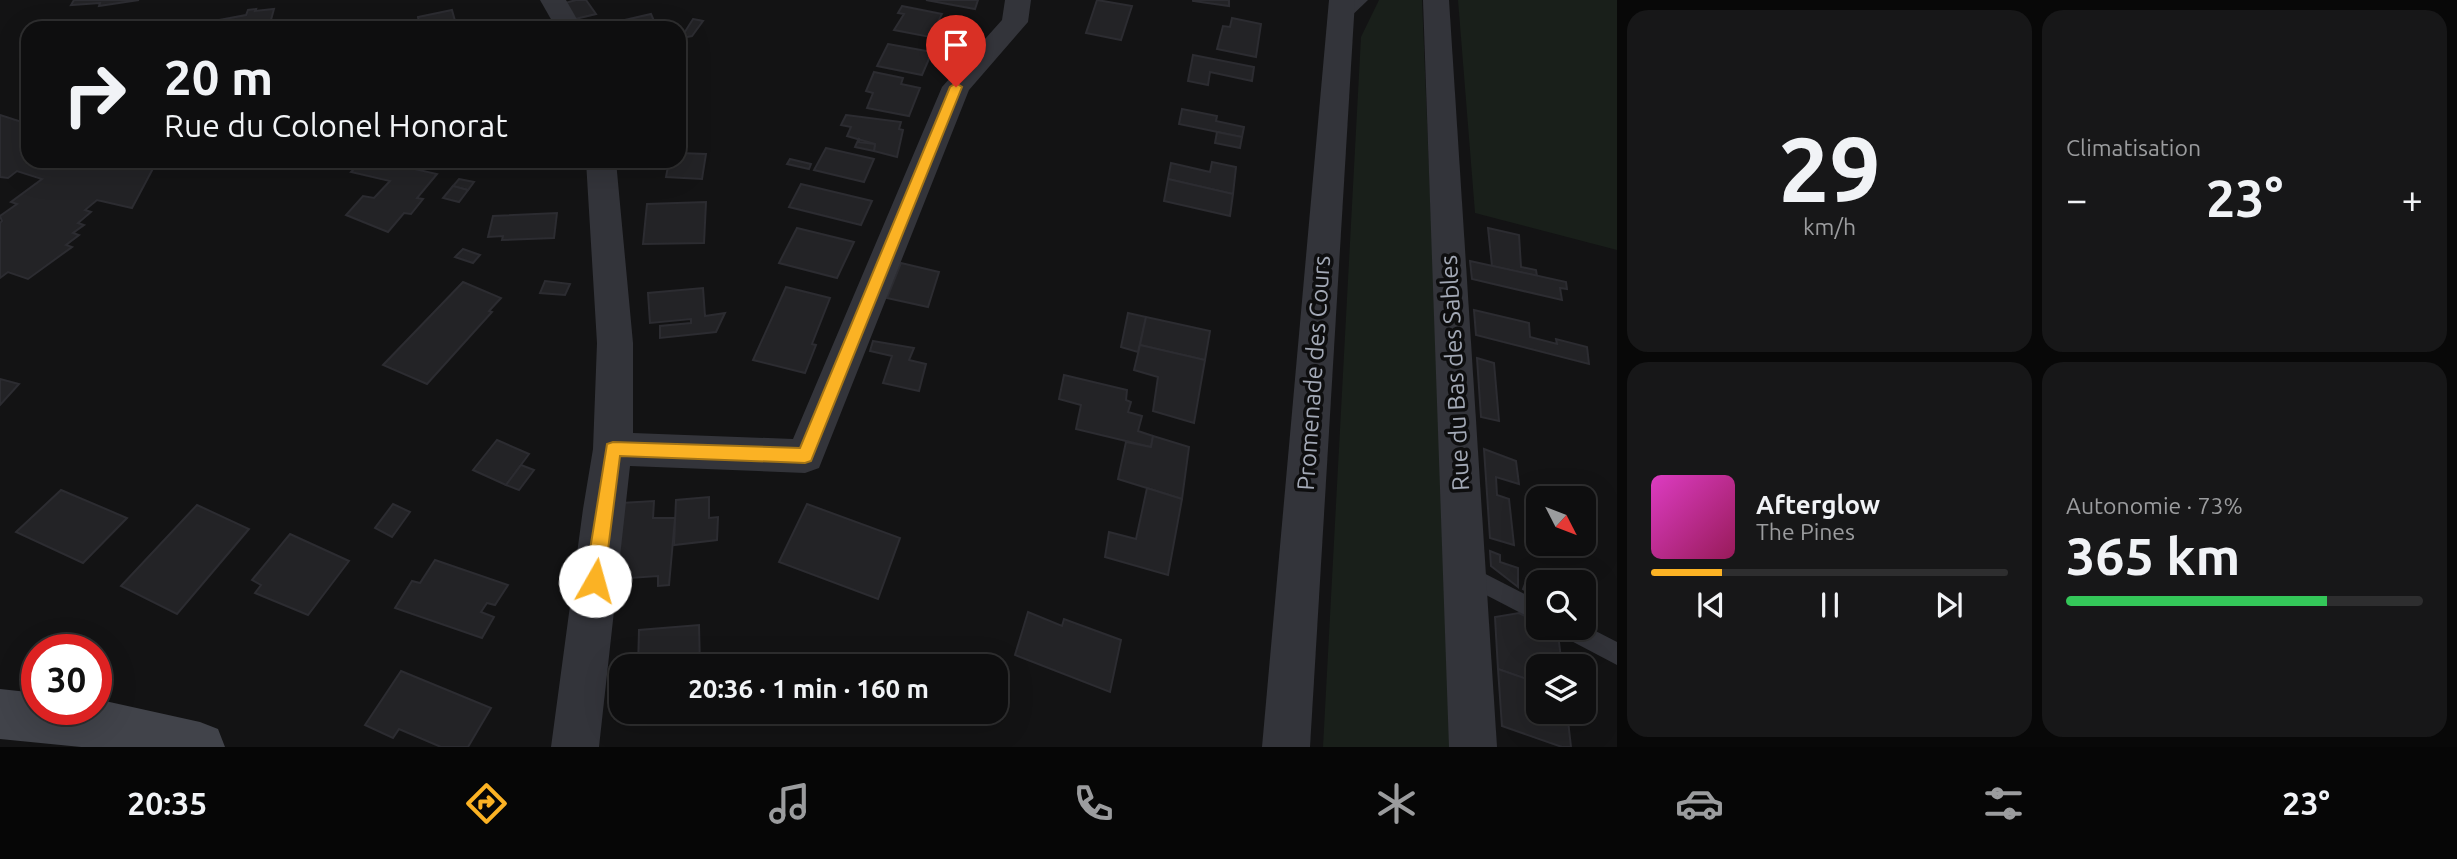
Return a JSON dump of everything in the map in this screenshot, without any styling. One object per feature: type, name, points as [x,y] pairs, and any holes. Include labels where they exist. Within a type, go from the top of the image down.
[{"type":"street","points":[[552,0],[565,21]]},
{"type":"street","points":[[613,449],[805,456],[956,87],[1015,22],[1018,0]]},
{"type":"street","name":"Rue du Bas des Sables","points":[[1436,0],[1473,747]]},
{"type":"street","name":"Promenade des Cours","points":[[1286,747],[1348,7]]},
{"type":"street","points":[[575,747],[603,509],[613,449],[615,343],[602,168]]},
{"type":"street","points":[[0,714],[109,725],[200,747]]},
{"type":"lane","points":[[1465,574],[1526,606]]},
{"type":"lane","points":[[1591,640],[1617,654]]},
{"type":"shaded area","points":[[1379,0],[1422,0],[1453,747],[1323,747],[1361,37]]},
{"type":"shaded area","points":[[1458,0],[1617,0],[1617,250],[1475,213]]},
{"type":"building","points":[[74,0],[139,0],[99,6],[100,3],[71,5]]},
{"type":"building","points":[[586,0],[596,14],[575,19],[565,3]]},
{"type":"building","points":[[926,0],[978,0],[975,9]]},
{"type":"building","points":[[1097,0],[1132,6],[1121,40],[1086,33]]},
{"type":"building","points":[[1229,0],[1229,6],[1193,1]]},
{"type":"building","points":[[902,6],[942,14],[930,37],[894,30],[904,14],[898,13]]},
{"type":"building","points":[[274,9],[271,21],[213,21],[246,15],[248,10]]},
{"type":"building","points":[[452,10],[455,21],[419,21],[418,17]]},
{"type":"building","points":[[651,14],[654,21],[620,21]]},
{"type":"building","points":[[1232,18],[1261,24],[1256,57],[1217,49],[1223,26],[1230,27]]},
{"type":"building","points":[[693,19],[703,21],[692,36],[686,37],[686,30]]},
{"type":"building","points":[[888,44],[932,52],[922,75],[877,66]]},
{"type":"building","points":[[1193,55],[1254,67],[1252,81],[1210,72],[1208,85],[1188,81]]},
{"type":"building","points":[[874,72],[903,78],[901,84],[920,88],[909,116],[867,108],[873,93],[866,91]]},
{"type":"building","points":[[1182,109],[1217,116],[1216,121],[1244,127],[1242,137],[1179,124]]},
{"type":"building","points":[[0,115],[21,122],[21,168],[153,168],[132,208],[97,200],[85,210],[91,212],[78,223],[84,225],[73,233],[79,235],[66,245],[72,247],[28,279],[8,272],[0,278],[0,216],[17,204],[11,202],[42,179],[17,171],[8,178],[0,177]]},
{"type":"building","points":[[846,115],[901,122],[899,129],[903,130],[897,157],[874,151],[875,144],[847,136],[851,127],[841,125]]},
{"type":"building","points":[[1217,132],[1242,137],[1240,148],[1215,143]]},
{"type":"building","points":[[859,138],[859,142],[875,144],[874,151],[855,147]]},
{"type":"building","points":[[826,148],[874,159],[864,182],[814,170]]},
{"type":"building","points":[[686,153],[706,154],[702,179],[666,177],[668,168],[686,168]]},
{"type":"building","points":[[790,159],[811,164],[809,169],[787,164]]},
{"type":"building","points":[[1212,162],[1236,167],[1233,194],[1168,179],[1171,163],[1210,172]]},
{"type":"building","points":[[355,168],[410,168],[437,174],[417,198],[423,199],[411,214],[404,213],[388,232],[346,215],[363,196],[374,198],[390,181],[351,172]]},
{"type":"building","points":[[459,179],[474,182],[468,190],[453,186]]},
{"type":"building","points":[[1168,179],[1233,194],[1230,216],[1164,201]]},
{"type":"building","points":[[801,184],[872,201],[861,225],[789,207]]},
{"type":"building","points":[[453,186],[468,190],[459,202],[443,198]]},
{"type":"building","points":[[706,202],[704,243],[643,244],[647,204]]},
{"type":"building","points":[[557,213],[554,238],[502,240],[503,236],[488,237],[493,216]]},
{"type":"building","points":[[797,228],[854,242],[837,278],[779,263]]},
{"type":"building","points":[[1488,228],[1519,235],[1521,267],[1536,270],[1537,276],[1492,266]]},
{"type":"building","points":[[463,249],[480,255],[473,263],[455,257]]},
{"type":"building","points":[[1470,261],[1566,282],[1567,289],[1560,288],[1562,300],[1472,279]]},
{"type":"building","points":[[901,263],[939,272],[928,307],[887,298]]},
{"type":"building","points":[[545,281],[570,284],[565,295],[540,293]]},
{"type":"building","points":[[463,282],[501,298],[489,311],[492,312],[427,384],[383,365]]},
{"type":"building","points":[[786,287],[830,298],[812,344],[816,345],[805,373],[753,360]]},
{"type":"building","points":[[703,288],[705,316],[725,313],[716,332],[660,338],[660,326],[691,323],[691,319],[650,323],[648,293]]},
{"type":"building","points":[[1474,310],[1529,323],[1530,337],[1557,344],[1556,339],[1587,347],[1589,364],[1476,335]]},
{"type":"building","points":[[1128,313],[1146,317],[1138,352],[1121,347]]},
{"type":"building","points":[[1146,317],[1210,331],[1205,360],[1140,345]]},
{"type":"building","points":[[873,341],[914,348],[909,360],[926,364],[919,391],[883,383],[892,356],[870,351]]},
{"type":"building","points":[[1140,345],[1205,360],[1194,423],[1153,411],[1158,377],[1134,370]]},
{"type":"building","points":[[1477,358],[1494,363],[1499,421],[1481,417]]},
{"type":"building","points":[[1064,375],[1127,390],[1126,400],[1131,402],[1128,412],[1142,416],[1138,431],[1153,436],[1151,447],[1076,429],[1081,405],[1059,399]]},
{"type":"building","points":[[0,379],[19,384],[0,405]]},
{"type":"building","points":[[1153,436],[1189,447],[1182,499],[1118,479],[1126,442],[1151,447]]},
{"type":"building","points":[[497,440],[529,454],[506,485],[473,470]]},
{"type":"building","points":[[1484,449],[1516,461],[1519,484],[1496,477],[1497,495],[1509,499],[1514,545],[1490,538]]},
{"type":"building","points":[[521,465],[534,470],[519,490],[506,485]]},
{"type":"building","points":[[1147,488],[1182,499],[1168,575],[1105,557],[1109,532],[1136,539]]},
{"type":"building","points":[[61,490],[127,518],[83,563],[16,532]]},
{"type":"building","points":[[709,497],[709,518],[718,517],[717,540],[674,545],[676,500]]},
{"type":"building","points":[[654,501],[653,518],[675,518],[669,585],[658,586],[658,576],[615,579],[621,503]]},
{"type":"building","points":[[393,504],[410,512],[392,537],[375,528]]},
{"type":"building","points":[[807,504],[900,538],[878,599],[779,562]]},
{"type":"building","points":[[197,505],[249,529],[177,614],[121,586]]},
{"type":"building","points":[[290,534],[349,561],[308,615],[255,593],[261,585],[252,580]]},
{"type":"building","points":[[1490,551],[1500,555],[1500,562],[1518,568],[1518,587],[1491,566]]},
{"type":"building","points":[[435,560],[508,585],[495,605],[487,603],[481,612],[494,617],[482,638],[395,608],[412,581],[420,583]]},
{"type":"building","points":[[1028,612],[1062,626],[1064,619],[1121,640],[1110,692],[1015,655]]},
{"type":"building","points":[[1519,613],[1526,617],[1526,640],[1559,640],[1560,654],[1526,654],[1526,679],[1498,669],[1495,617]]},
{"type":"building","points":[[699,625],[700,654],[638,654],[639,630]]},
{"type":"building","points":[[1498,669],[1526,679],[1526,724],[1568,724],[1571,747],[1562,747],[1502,726]]},
{"type":"building","points":[[401,671],[491,708],[468,747],[441,747],[399,729],[393,738],[365,725]]},
{"type":"route","points":[[595,581],[613,449],[805,456],[956,87]]}]
